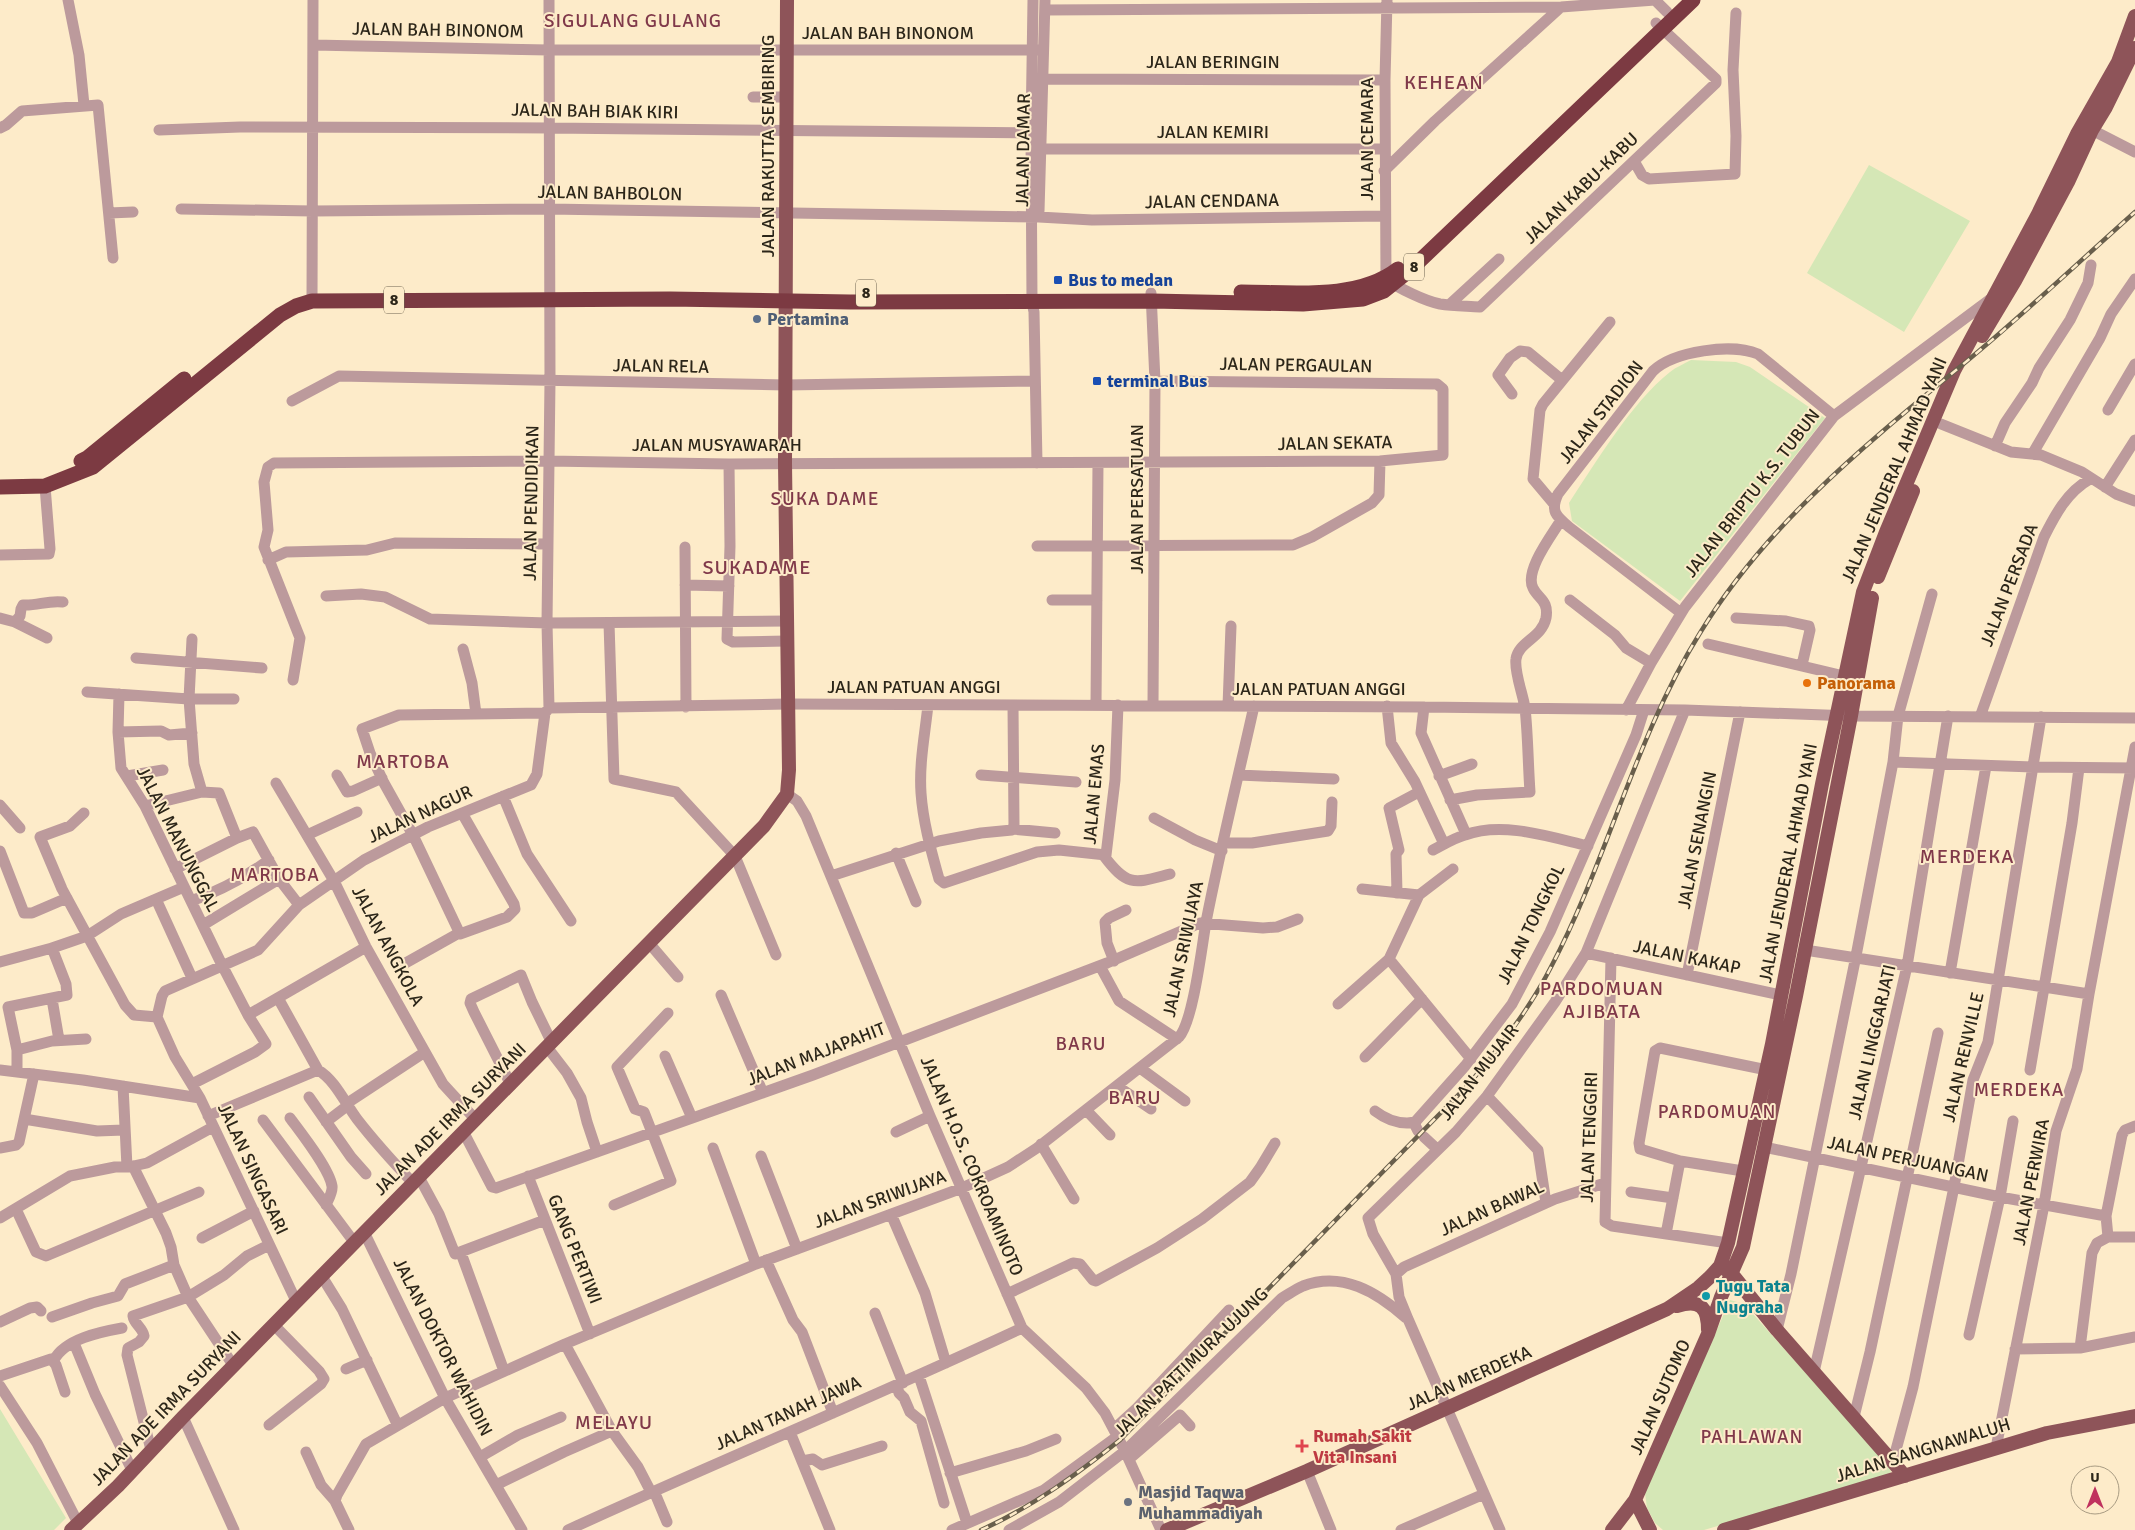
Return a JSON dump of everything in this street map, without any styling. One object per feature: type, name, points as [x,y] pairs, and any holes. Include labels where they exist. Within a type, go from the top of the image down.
[{"type":"highway","name":"8","points":[[1660,26],[1667,12],[1680,0]]},
{"type":"highway","name":"8","points":[[0,477],[43,476],[58,472],[87,458],[275,308],[294,296],[549,294],[1035,300],[1337,292],[1390,282],[1411,257],[1660,26],[1693,0]]},
{"type":"highway","name":"8","points":[[0,487],[45,486],[93,467],[280,315],[312,297]]},
{"type":"main road","name":"JALAN RAKUTTA SEMBIRING","points":[[787,0],[785,463],[787,704]]},
{"type":"main road","name":"JALAN JENDERAL AHMAD YANI","points":[[1720,1266],[1728,1243],[1767,1070],[1779,1045],[1781,995],[1792,934],[1858,612],[1971,354],[2015,281],[2068,182],[2092,130],[2118,62],[2133,31],[2135,16]]},
{"type":"main road","name":"JALAN JENDERAL AHMAD YANI","points":[[1892,532],[1954,371],[1993,297],[2135,48]]},
{"type":"main road","name":"JALAN JENDERAL AHMAD YANI","points":[[1732,1274],[1743,1247],[1763,1151],[1779,1045],[1806,943],[1851,716],[1873,576]]},
{"type":"main road","points":[[787,704],[789,770],[787,794]]},
{"type":"main road","name":"JALAN ADE IRMA SURYANI","points":[[75,1526],[735,856],[764,826],[787,794]]},
{"type":"main road","points":[[1813,829],[1828,833]]},
{"type":"main road","points":[[1792,934],[1806,943]]},
{"type":"main road","points":[[1748,1152],[1763,1151]]},
{"type":"main road","points":[[1720,1266],[1732,1274],[1777,1330],[1905,1476]]},
{"type":"main road","name":"JALAN MERDEKA","points":[[1167,1530],[1307,1471],[1667,1309],[1698,1288],[1720,1266]]},
{"type":"main road","name":"JALAN SUTOMO","points":[[1612,1530],[1635,1500],[1708,1334],[1721,1297],[1732,1274]]},
{"type":"main road","points":[[1667,1309],[1693,1302],[1700,1306],[1706,1311],[1708,1334]]},
{"type":"main road","name":"JALAN SANGNAWALUH","points":[[1724,1530],[2064,1428],[2135,1416]]},
{"type":"main road","points":[[1635,1500],[1650,1530]]},
{"type":"street","points":[[68,0],[79,55],[84,105]]},
{"type":"street","points":[[312,297],[313,0]]},
{"type":"street","name":"JALAN PENDIDIKAN","points":[[547,710],[550,381],[549,0]]},
{"type":"street","name":"JALAN DAMAR","points":[[1033,0],[1037,51],[1036,105],[1041,149],[1035,217]]},
{"type":"street","points":[[1045,5],[1515,4],[1560,7],[1655,0],[1667,12]]},
{"type":"street","name":"JALAN CEMARA","points":[[1387,4],[1384,171],[1390,282]]},
{"type":"street","name":"JALAN DAMAR","points":[[1037,463],[1035,217],[1031,132],[1042,79],[1037,51],[1045,5]]},
{"type":"street","points":[[1384,171],[1435,121],[1560,7]]},
{"type":"street","points":[[1634,161],[1642,175],[1649,179],[1735,174],[1736,136],[1733,70],[1736,13]]},
{"type":"street","points":[[1660,26],[1707,69],[1733,70]]},
{"type":"street","name":"JALAN BAH BINONOM","points":[[314,45],[549,50],[1037,51]]},
{"type":"street","name":"JALAN KABU-KABU","points":[[1390,282],[1438,304],[1480,307],[1716,83],[1716,79],[1707,69]]},
{"type":"street","name":"JALAN BERINGIN","points":[[1042,79],[1385,80]]},
{"type":"street","points":[[753,97],[787,97]]},
{"type":"street","points":[[0,128],[22,111],[84,105],[98,106],[113,258]]},
{"type":"street","name":"JALAN BAH BIAK KIRI","points":[[159,130],[240,127],[550,128],[787,132],[1031,132]]},
{"type":"street","points":[[2092,130],[2135,152]]},
{"type":"street","name":"JALAN KEMIRI","points":[[1041,149],[1385,149]]},
{"type":"street","name":"JALAN BAHBOLON","points":[[182,209],[313,211],[549,209],[1035,217]]},
{"type":"street","points":[[109,213],[133,212]]},
{"type":"street","name":"JALAN CENDANA","points":[[1035,217],[1092,220],[1385,216]]},
{"type":"street","points":[[1449,305],[1499,259]]},
{"type":"street","points":[[1995,446],[2005,423],[2070,320],[2088,282],[2091,265]]},
{"type":"street","points":[[2033,453],[2095,346],[2111,314],[2135,279]]},
{"type":"street","name":"JALAN PERSATUAN","points":[[1152,297],[1155,381],[1153,706]]},
{"type":"street","name":"JALAN BRIPTU K.S. TUBUN","points":[[1626,710],[1651,663],[1681,614],[1735,541],[1834,416],[1993,297]]},
{"type":"street","points":[[1610,322],[1543,404],[1540,410],[1532,474],[1536,484],[1554,504],[1554,509],[1561,520],[1681,614]]},
{"type":"street","name":"JALAN STADION","points":[[1554,504],[1558,494],[1654,371],[1661,364],[1681,356],[1699,352],[1737,349],[1758,354],[1834,416]]},
{"type":"street","points":[[1512,394],[1498,375],[1510,358],[1520,351],[1528,352],[1562,380]]},
{"type":"street","points":[[2108,410],[2135,364]]},
{"type":"street","name":"JALAN RELA","points":[[292,401],[339,376],[786,385],[1035,381]]},
{"type":"street","name":"JALAN PERGAULAN","points":[[1155,381],[1437,384]]},
{"type":"street","name":"JALAN SEKATA","points":[[1154,462],[1380,461],[1443,455],[1443,389],[1437,384]]},
{"type":"street","points":[[1941,424],[1995,446],[2020,454],[2033,453],[2082,472],[2090,479],[2135,501]]},
{"type":"street","points":[[2105,487],[2132,452],[2135,440]]},
{"type":"street","name":"JALAN MUSYAWARAH","points":[[268,560],[264,547],[268,524],[264,482],[268,467],[274,462],[549,461],[729,464],[1154,462]]},
{"type":"street","points":[[1037,546],[1292,545],[1312,538],[1372,503],[1379,496],[1380,461]]},
{"type":"street","points":[[1096,705],[1098,463]]},
{"type":"street","points":[[729,464],[729,586],[726,635],[730,641],[786,641]]},
{"type":"street","name":"JALAN PERSADA","points":[[1980,717],[2044,537],[2055,515],[2075,488],[2090,479]]},
{"type":"street","points":[[0,555],[49,554],[45,486]]},
{"type":"street","points":[[1450,800],[1477,795],[1530,792],[1525,708],[1516,660],[1520,649],[1533,640],[1542,628],[1546,616],[1543,600],[1533,590],[1530,580],[1540,552],[1561,520]]},
{"type":"street","points":[[293,680],[300,638],[268,560],[286,552],[367,550],[395,543],[548,544]]},
{"type":"street","points":[[685,547],[686,707]]},
{"type":"street","points":[[685,585],[729,586]]},
{"type":"street","points":[[326,596],[361,594],[385,597],[429,619],[547,623],[786,621]]},
{"type":"street","points":[[1777,1330],[1816,1157],[1856,956],[1893,762],[1898,716],[1932,594]]},
{"type":"street","points":[[1052,600],[1097,600]]},
{"type":"street","points":[[1570,600],[1615,635],[1626,648],[1651,663]]},
{"type":"street","points":[[15,622],[20,616],[23,605],[34,606],[53,601],[63,602]]},
{"type":"street","points":[[0,618],[15,622],[47,638]]},
{"type":"street","points":[[1736,618],[1786,621],[1809,626],[1810,630],[1802,665]]},
{"type":"street","points":[[609,622],[614,779],[676,792],[735,856],[776,955]]},
{"type":"street","points":[[1228,706],[1231,626]]},
{"type":"street","points":[[192,639],[189,699],[194,764],[202,792]]},
{"type":"street","points":[[1708,644],[1844,676]]},
{"type":"street","points":[[463,648],[472,683],[476,714]]},
{"type":"street","points":[[136,658],[262,668]]},
{"type":"street","points":[[87,692],[189,699],[234,699]]},
{"type":"street","name":"JALAN MANUNGGAL","points":[[119,694],[118,732],[121,768],[145,806],[222,965],[248,1015],[264,1039],[264,1047],[192,1084]]},
{"type":"street","points":[[459,933],[413,835],[382,778],[369,750],[362,731],[363,728],[399,715],[476,714],[612,707],[787,704]]},
{"type":"street","name":"JALAN PATUAN ANGGI","points":[[787,704],[1424,706],[1685,710],[1851,716],[2135,718]]},
{"type":"street","points":[[928,705],[921,767],[921,791],[924,824],[930,843]]},
{"type":"street","points":[[1012,829],[1014,776],[1013,705]]},
{"type":"street","name":"JALAN EMAS","points":[[930,843],[939,879],[944,883],[1037,852],[1059,850],[1104,856],[1107,852],[1115,780],[1118,705]]},
{"type":"street","name":"JALAN SRIWIJAYA","points":[[336,1501],[337,1495],[366,1444],[397,1424],[445,1398],[565,1344],[761,1262],[962,1188],[1008,1167],[1178,1039],[1185,1027],[1198,974],[1206,923],[1254,706]]},
{"type":"street","points":[[1388,706],[1390,741],[1419,792],[1444,844]]},
{"type":"street","points":[[1424,706],[1421,733],[1466,834]]},
{"type":"street","name":"JALAN NAGUR","points":[[157,1017],[162,996],[166,991],[258,950],[299,905],[364,860],[413,835],[531,784],[536,779],[547,710]]},
{"type":"street","name":"JALAN TONGKOL","points":[[1419,1130],[1512,1004],[1550,932],[1636,736],[1644,710]]},
{"type":"street","name":"JALAN MUJAIR","points":[[1500,1530],[1399,1297],[1396,1274],[1373,1234],[1368,1218],[1487,1096],[1555,1002],[1586,953],[1685,710]]},
{"type":"street","name":"JALAN SENANGIN","points":[[1687,975],[1740,712]]},
{"type":"street","name":"JALAN LINGGARJATI","points":[[1814,1372],[1907,966],[1948,716]]},
{"type":"street","name":"JALAN RENVILLE","points":[[1893,1461],[1913,1387],[1954,1187],[1972,1080],[1988,1042],[2041,717]]},
{"type":"street","points":[[118,732],[161,731],[169,735],[192,733]]},
{"type":"street","name":"JALAN PERWIRA","points":[[1996,1448],[2044,1205],[2056,1131],[2077,1069],[2089,994],[2133,768],[2135,747]]},
{"type":"street","points":[[1893,762],[1940,765],[2133,768]]},
{"type":"street","points":[[1439,776],[1472,764]]},
{"type":"street","points":[[1950,973],[1986,766]]},
{"type":"street","points":[[2030,1070],[2072,823],[2079,768]]},
{"type":"street","points":[[127,776],[163,770]]},
{"type":"street","points":[[338,775],[347,792],[382,778]]},
{"type":"street","points":[[1239,775],[1334,779]]},
{"type":"street","points":[[981,776],[1014,776],[1076,782]]},
{"type":"street","name":"JALAN ANGKOLA","points":[[276,783],[334,881],[366,947],[443,1084],[476,1120]]},
{"type":"street","points":[[145,806],[202,792],[217,792],[221,795],[237,838]]},
{"type":"street","points":[[1397,892],[1396,854],[1399,850],[1389,808],[1419,792]]},
{"type":"street","name":"JALAN H.O.S. COKROAMINOTO","points":[[787,794],[797,801],[806,816],[930,1116],[1022,1328],[1086,1388],[1116,1433],[1161,1530]]},
{"type":"street","points":[[503,796],[527,854],[571,921]]},
{"type":"street","points":[[1154,818],[1195,840],[1223,847],[1329,831],[1332,802]]},
{"type":"street","points":[[0,805],[20,828]]},
{"type":"street","points":[[307,835],[356,812]]},
{"type":"street","points":[[84,813],[70,826],[40,837],[67,898],[125,1005],[134,1015],[157,1017],[175,1057],[200,1098]]},
{"type":"street","points":[[402,965],[459,933],[464,934],[507,916],[515,909],[514,904],[462,813]]},
{"type":"street","points":[[831,876],[930,843],[981,833],[1008,832],[1012,829],[1056,833]]},
{"type":"street","points":[[1433,850],[1466,834],[1495,830],[1531,833],[1588,846]]},
{"type":"street","points":[[175,869],[237,838],[249,833],[255,834],[279,879],[299,905]]},
{"type":"street","points":[[0,851],[24,913],[32,913],[67,898]]},
{"type":"street","points":[[896,854],[916,902]]},
{"type":"street","points":[[1104,856],[1113,867],[1131,882],[1141,882],[1170,874]]},
{"type":"street","points":[[191,901],[217,892],[243,878],[269,860]]},
{"type":"street","points":[[1338,1004],[1389,959],[1419,895],[1453,868]]},
{"type":"street","points":[[203,925],[279,879]]},
{"type":"street","points":[[0,962],[88,936],[121,914],[184,887]]},
{"type":"street","points":[[1362,889],[1419,895]]},
{"type":"street","points":[[156,899],[192,978]]},
{"type":"street","points":[[1114,961],[1107,943],[1105,922],[1126,910]]},
{"type":"street","points":[[1206,923],[1263,928],[1277,927],[1298,919]]},
{"type":"street","name":"JALAN MAJAPAHIT","points":[[464,1133],[493,1188],[763,1093],[1114,961],[1206,923]]},
{"type":"street","points":[[649,943],[678,977]]},
{"type":"street","points":[[1806,943],[1856,956],[1907,966],[2089,994]]},
{"type":"street","points":[[248,1015],[366,947]]},
{"type":"street","points":[[16,1072],[17,1050],[4,1005],[63,997],[68,992],[52,948]]},
{"type":"street","name":"JALAN KAKAP","points":[[1586,953],[1781,995]]},
{"type":"street","name":"JALAN TENGGIRI","points":[[1611,958],[1604,1218],[1608,1225],[1728,1243]]},
{"type":"street","points":[[1389,959],[1470,1059]]},
{"type":"street","points":[[1100,966],[1120,1001],[1178,1039]]},
{"type":"street","points":[[510,1085],[470,1003],[471,999],[521,975],[550,1045],[581,1098],[597,1152]]},
{"type":"street","points":[[721,995],[763,1093]]},
{"type":"street","points":[[278,998],[318,1070],[330,1080],[384,1153],[416,1180],[439,1214],[454,1254],[461,1253],[545,1220]]},
{"type":"street","points":[[52,999],[59,1040]]},
{"type":"street","points":[[1365,1057],[1422,999]]},
{"type":"street","points":[[614,1205],[671,1181],[644,1112],[637,1110],[634,1106],[617,1067],[668,1014]]},
{"type":"street","points":[[1854,1416],[1870,1352],[1938,1033]]},
{"type":"street","points":[[17,1050],[59,1040],[86,1039]]},
{"type":"street","points":[[1743,1171],[1680,1160],[1642,1150],[1639,1146],[1656,1049],[1660,1048],[1767,1070]]},
{"type":"street","points":[[326,1122],[347,1105],[425,1052]]},
{"type":"street","points":[[665,1056],[692,1118]]},
{"type":"street","points":[[1140,1068],[1185,1100]]},
{"type":"street","name":"JALAN SINGASARI","points":[[0,1070],[200,1098],[296,1301]]},
{"type":"street","points":[[0,1218],[70,1176],[147,1163],[211,1121],[318,1070]]},
{"type":"street","points":[[0,1148],[19,1143],[34,1074]]},
{"type":"street","points":[[123,1086],[124,1130],[130,1166],[156,1210],[170,1247],[174,1265],[188,1297],[233,1365]]},
{"type":"street","points":[[1118,1086],[1151,1109]]},
{"type":"street","points":[[1487,1096],[1538,1150],[1546,1203]]},
{"type":"street","points":[[309,1097],[351,1157],[366,1174]]},
{"type":"street","points":[[1086,1110],[1110,1135]]},
{"type":"street","points":[[1376,1112],[1391,1121],[1405,1123],[1419,1130],[1437,1149]]},
{"type":"street","points":[[896,1132],[930,1116]]},
{"type":"street","points":[[290,1118],[316,1155],[330,1180],[332,1189],[326,1205]]},
{"type":"street","points":[[24,1119],[97,1131],[124,1130]]},
{"type":"street","name":"JALAN DOKTOR WAHIDIN","points":[[263,1120],[326,1205],[359,1237],[445,1398],[522,1530]]},
{"type":"street","points":[[1969,1335],[2000,1197],[2013,1121]]},
{"type":"street","points":[[2108,1237],[2106,1216],[2122,1135],[2125,1130],[2135,1126]]},
{"type":"street","points":[[1007,1294],[1073,1263],[1080,1264],[1096,1281],[1157,1248],[1202,1219],[1250,1182],[1274,1143]]},
{"type":"street","points":[[1041,1144],[1074,1199]]},
{"type":"street","points":[[713,1148],[761,1262],[793,1320],[802,1332],[833,1412]]},
{"type":"street","name":"JALAN PERJUANGAN","points":[[1763,1151],[1816,1157],[1861,1169],[2106,1216]]},
{"type":"street","points":[[761,1156],[797,1249]]},
{"type":"street","points":[[1666,1234],[1680,1160]]},
{"type":"street","name":"GANG PERTIWI","points":[[528,1176],[590,1334]]},
{"type":"street","name":"JALAN BAWAL","points":[[1396,1274],[1404,1267],[1546,1203],[1583,1188],[1605,1183]]},
{"type":"street","points":[[16,1209],[36,1252],[46,1256],[199,1192]]},
{"type":"street","points":[[1631,1192],[1673,1198]]},
{"type":"street","points":[[202,1238],[254,1211]]},
{"type":"street","points":[[891,1214],[926,1292],[946,1363]]},
{"type":"street","points":[[2080,1348],[2092,1253],[2097,1243],[2108,1237],[2135,1237]]},
{"type":"street","points":[[151,1450],[127,1355],[128,1348],[139,1342],[144,1336],[143,1331],[133,1316],[188,1297],[224,1275],[247,1256],[269,1245]]},
{"type":"street","points":[[461,1253],[504,1371]]},
{"type":"street","points":[[52,1317],[123,1298],[125,1284],[174,1265]]},
{"type":"street","points":[[322,1275],[367,1360],[397,1424]]},
{"type":"street","name":"JALAN PATTIMURA UJUNG","points":[[1009,1530],[1059,1502],[1127,1455],[1282,1298],[1303,1286],[1328,1281],[1347,1282],[1368,1290],[1388,1302],[1408,1319]]},
{"type":"street","points":[[0,1322],[30,1308],[37,1308],[41,1311]]},
{"type":"street","points":[[952,1530],[1044,1490],[1116,1433],[1229,1310]]},
{"type":"street","points":[[875,1313],[900,1385],[898,1393],[905,1399],[910,1412],[921,1421],[944,1502]]},
{"type":"street","points":[[269,1425],[321,1384],[324,1379],[319,1371],[273,1324]]},
{"type":"street","points":[[54,1360],[62,1349],[74,1343],[122,1328]]},
{"type":"street","name":"JALAN TANAH JAWA","points":[[568,1530],[833,1412],[900,1385],[1022,1328]]},
{"type":"street","points":[[2015,1349],[2080,1348],[2135,1338]]},
{"type":"street","points":[[74,1343],[101,1407],[132,1470]]},
{"type":"street","points":[[565,1344],[612,1431],[638,1467],[667,1522]]},
{"type":"street","points":[[0,1376],[48,1359],[54,1360]]},
{"type":"street","points":[[54,1360],[65,1392]]},
{"type":"street","points":[[346,1369],[367,1360]]},
{"type":"street","points":[[919,1376],[967,1523]]},
{"type":"street","points":[[0,1386],[37,1443],[75,1526]]},
{"type":"street","points":[[183,1416],[234,1530]]},
{"type":"street","points":[[1127,1455],[1180,1416],[1190,1426]]},
{"type":"street","points":[[480,1457],[518,1435],[561,1417]]},
{"type":"street","points":[[496,1485],[612,1431]]},
{"type":"street","points":[[790,1432],[830,1530]]},
{"type":"street","points":[[950,1473],[1026,1451],[1056,1439]]},
{"type":"street","points":[[802,1462],[813,1459],[822,1465],[882,1446]]},
{"type":"street","points":[[306,1452],[321,1485],[336,1501],[349,1530]]},
{"type":"street","points":[[1307,1471],[1331,1530]]},
{"type":"street","points":[[1401,1530],[1484,1494]]},
{"type":"green space","points":[[1869,165],[1970,221],[1904,332],[1807,273]]},
{"type":"green space","points":[[1691,360],[1736,362],[1750,367],[1825,418],[1680,601],[1572,521],[1569,503],[1615,433],[1642,399],[1670,372]]},
{"type":"green space","points":[[1730,1300],[1744,1304],[1891,1468],[1890,1475],[1704,1530],[1663,1530],[1655,1523],[1647,1508],[1645,1493]]},
{"type":"green space","points":[[0,1409],[66,1518],[54,1530],[0,1530]]},
{"type":"railway","points":[[981,1530],[1053,1490],[1120,1440],[1467,1086],[1513,1029],[1551,967],[1571,926],[1639,756],[1677,673],[1700,633],[1756,555],[1788,520],[1857,454],[2009,325],[2135,212]]},
{"type":"place","name":"Bus to medan","points":[[1058,280]]},
{"type":"place","name":"Pertamina","points":[[757,319]]},
{"type":"place","name":"terminal Bus","points":[[1097,381]]},
{"type":"place","name":"Panorama","points":[[1807,683]]},
{"type":"place","name":"Tugu Tata Nugraha","points":[[1706,1296]]},
{"type":"place","name":"Rumah Sakit Vita Insani","points":[[1302,1446]]},
{"type":"place","name":"Masjid Taqwa Muhammadiyah","points":[[1128,1502]]},
{"type":"district","name":"SIGULANG GULANG","points":[[633,21]]},
{"type":"district","name":"KEHEAN","points":[[1444,82]]},
{"type":"district","name":"SUKA DAME","points":[[825,499]]},
{"type":"district","name":"SUKADAME","points":[[757,567]]},
{"type":"district","name":"MARTOBA","points":[[403,761]]},
{"type":"district","name":"MERDEKA","points":[[1967,856]]},
{"type":"district","name":"MARTOBA","points":[[275,875]]},
{"type":"district","name":"PARDOMUAN AJIBATA","points":[[1602,1000]]},
{"type":"district","name":"BARU","points":[[1081,1044]]},
{"type":"district","name":"MERDEKA","points":[[2019,1090]]},
{"type":"district","name":"BARU","points":[[1135,1097]]},
{"type":"district","name":"PARDOMUAN","points":[[1717,1112]]},
{"type":"district","name":"MELAYU","points":[[614,1422]]},
{"type":"district","name":"PAHLAWAN","points":[[1752,1437]]}]
